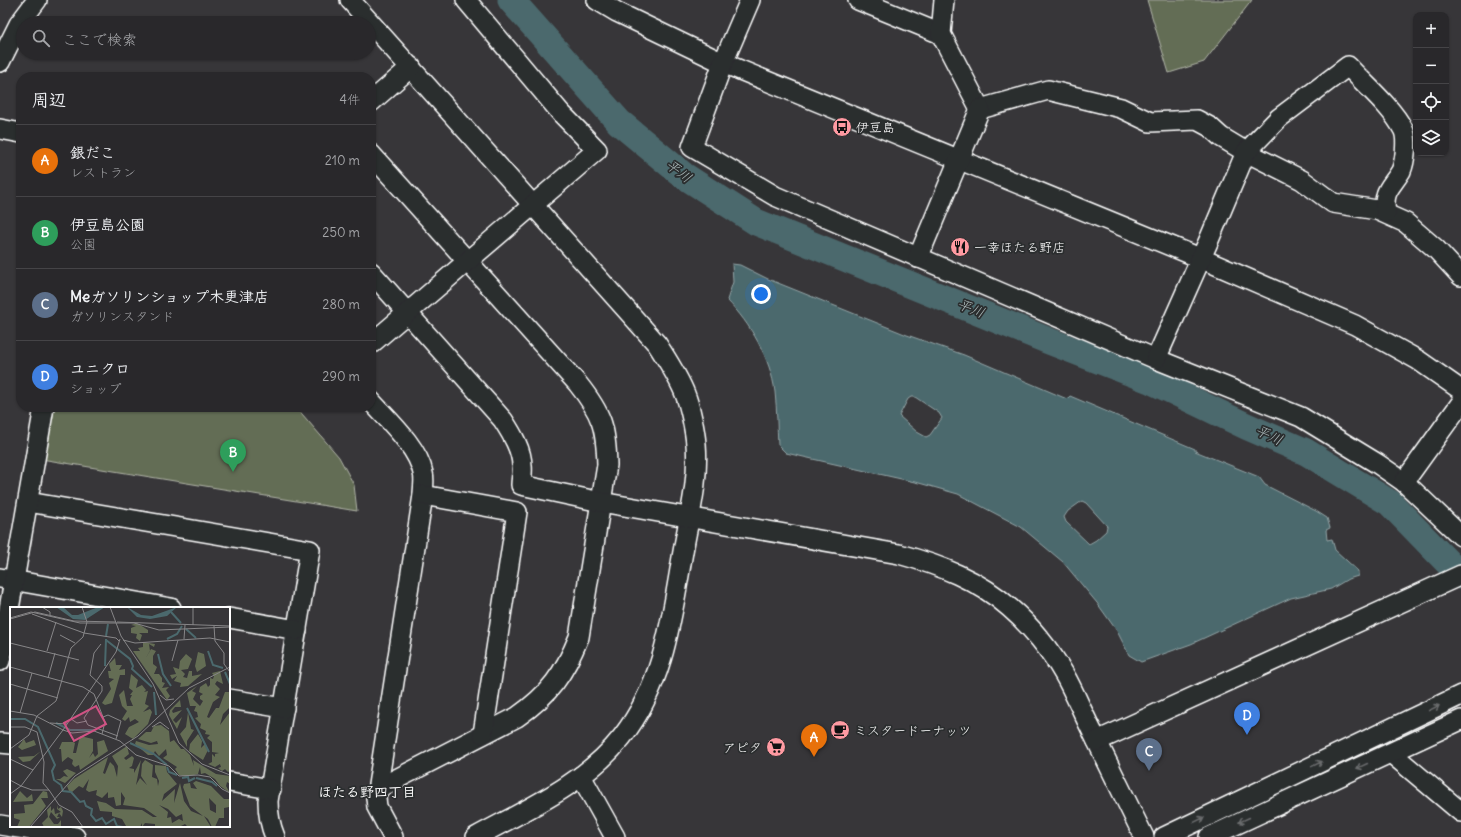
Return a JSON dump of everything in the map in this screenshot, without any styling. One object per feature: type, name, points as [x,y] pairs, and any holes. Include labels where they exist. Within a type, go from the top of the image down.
[{"type":"street","points":[[350,0],[365,16]]},
{"type":"street","points":[[376,340],[597,150],[561,113],[466,0]]},
{"type":"street","points":[[596,0],[616,12],[723,63],[1200,258],[1355,325],[1418,360],[1461,390]]},
{"type":"street","points":[[750,0],[723,63],[692,147],[775,196],[1156,359],[1301,417],[1378,464],[1404,482],[1461,536]]},
{"type":"street","points":[[858,0],[941,34]]},
{"type":"street","points":[[944,0],[941,34],[980,110]]},
{"type":"street","points":[[23,16],[31,2]]},
{"type":"street","points":[[376,29],[657,344],[674,371],[686,395],[696,444],[697,476],[668,634],[659,668],[645,703],[622,737],[596,764],[581,776],[552,795],[476,837]]},
{"type":"street","points":[[0,62],[16,30]]},
{"type":"street","points":[[1156,359],[1246,152],[1279,118],[1348,66],[1389,109],[1404,130],[1406,150],[1401,170],[1388,188],[1384,202],[1386,213]]},
{"type":"street","points":[[376,98],[411,67]]},
{"type":"street","points":[[980,110],[1048,90],[1121,108],[1150,122],[1197,120],[1210,127],[1221,137],[1246,152],[1302,180],[1333,203],[1377,210],[1406,223],[1436,249],[1461,276]]},
{"type":"street","points":[[918,258],[980,110]]},
{"type":"street","points":[[0,129],[16,132]]},
{"type":"street","points":[[376,160],[590,399],[601,418],[606,438],[607,465],[579,637],[561,675],[538,702],[517,717],[377,789]]},
{"type":"street","points":[[376,278],[503,420],[513,435],[519,451],[522,466],[521,485],[601,502],[899,554],[926,561],[965,578],[989,592],[1010,608],[1032,630],[1063,673],[1144,837]]},
{"type":"street","points":[[1404,482],[1461,404]]},
{"type":"street","points":[[376,407],[412,448],[423,474],[423,495],[376,798],[377,806],[393,837]]},
{"type":"street","points":[[10,661],[0,660],[7,579],[28,502],[43,412]]},
{"type":"street","points":[[423,495],[517,512],[483,734]]},
{"type":"street","points":[[28,502],[310,550],[268,813],[270,826],[275,837]]},
{"type":"street","points":[[1097,741],[1461,575]]},
{"type":"street","points":[[7,579],[165,607]]},
{"type":"street","points":[[230,618],[297,630]]},
{"type":"street","points":[[1164,837],[1461,695]]},
{"type":"street","points":[[230,699],[284,708]]},
{"type":"street","points":[[1209,837],[1461,720]]},
{"type":"street","points":[[0,743],[10,744]]},
{"type":"street","points":[[1391,753],[1461,812]]},
{"type":"street","points":[[581,776],[615,837]]},
{"type":"street","points":[[230,782],[271,789]]},
{"type":"street","points":[[0,825],[10,827]]},
{"type":"street","points":[[12,827],[75,837]]},
{"type":"green space","points":[[1147,0],[1252,0],[1204,62],[1169,73]]},
{"type":"green space","points":[[49,412],[300,412],[339,457],[354,485],[357,511],[41,459]]},
{"type":"water","points":[[732,264],[740,265],[768,279],[907,335],[964,355],[1067,399],[1070,396],[1195,449],[1195,451],[1259,477],[1265,485],[1327,518],[1330,528],[1326,530],[1327,540],[1332,539],[1335,550],[1358,571],[1358,576],[1348,579],[1331,589],[1291,598],[1191,644],[1141,662],[1129,655],[1117,631],[1097,603],[1063,562],[1021,527],[958,494],[919,483],[786,453],[778,445],[775,392],[773,380],[764,354],[744,319],[727,300],[733,282]],"holes":[[[915,397],[939,413],[942,418],[930,435],[926,437],[917,432],[899,416],[908,399]],[[1082,501],[1086,503],[1107,526],[1106,531],[1089,544],[1066,522],[1064,517],[1068,511]]]},
{"type":"waterway","name":"平川","points":[[511,0],[619,122],[683,175],[756,222],[1049,341],[1152,381],[1246,426],[1306,452],[1390,503],[1461,576]]},
{"type":"place","name":"伊豆島","points":[[842,127]]},
{"type":"place","name":"一幸ほたる野店","points":[[960,247]]},
{"type":"place","name":"伊豆島公園","points":[[233,472]]},
{"type":"place","name":"ミスタードーナッツ","points":[[840,730]]},
{"type":"place","name":"ユニクロ","points":[[1247,735]]},
{"type":"place","name":"アピタ","points":[[776,747]]},
{"type":"place","name":"銀だこ","points":[[814,757]]},
{"type":"place","name":"Meガソリンショップ木更津店","points":[[1149,771]]},
{"type":"district","name":"ほたる野四丁目","points":[[367,792]]}]
